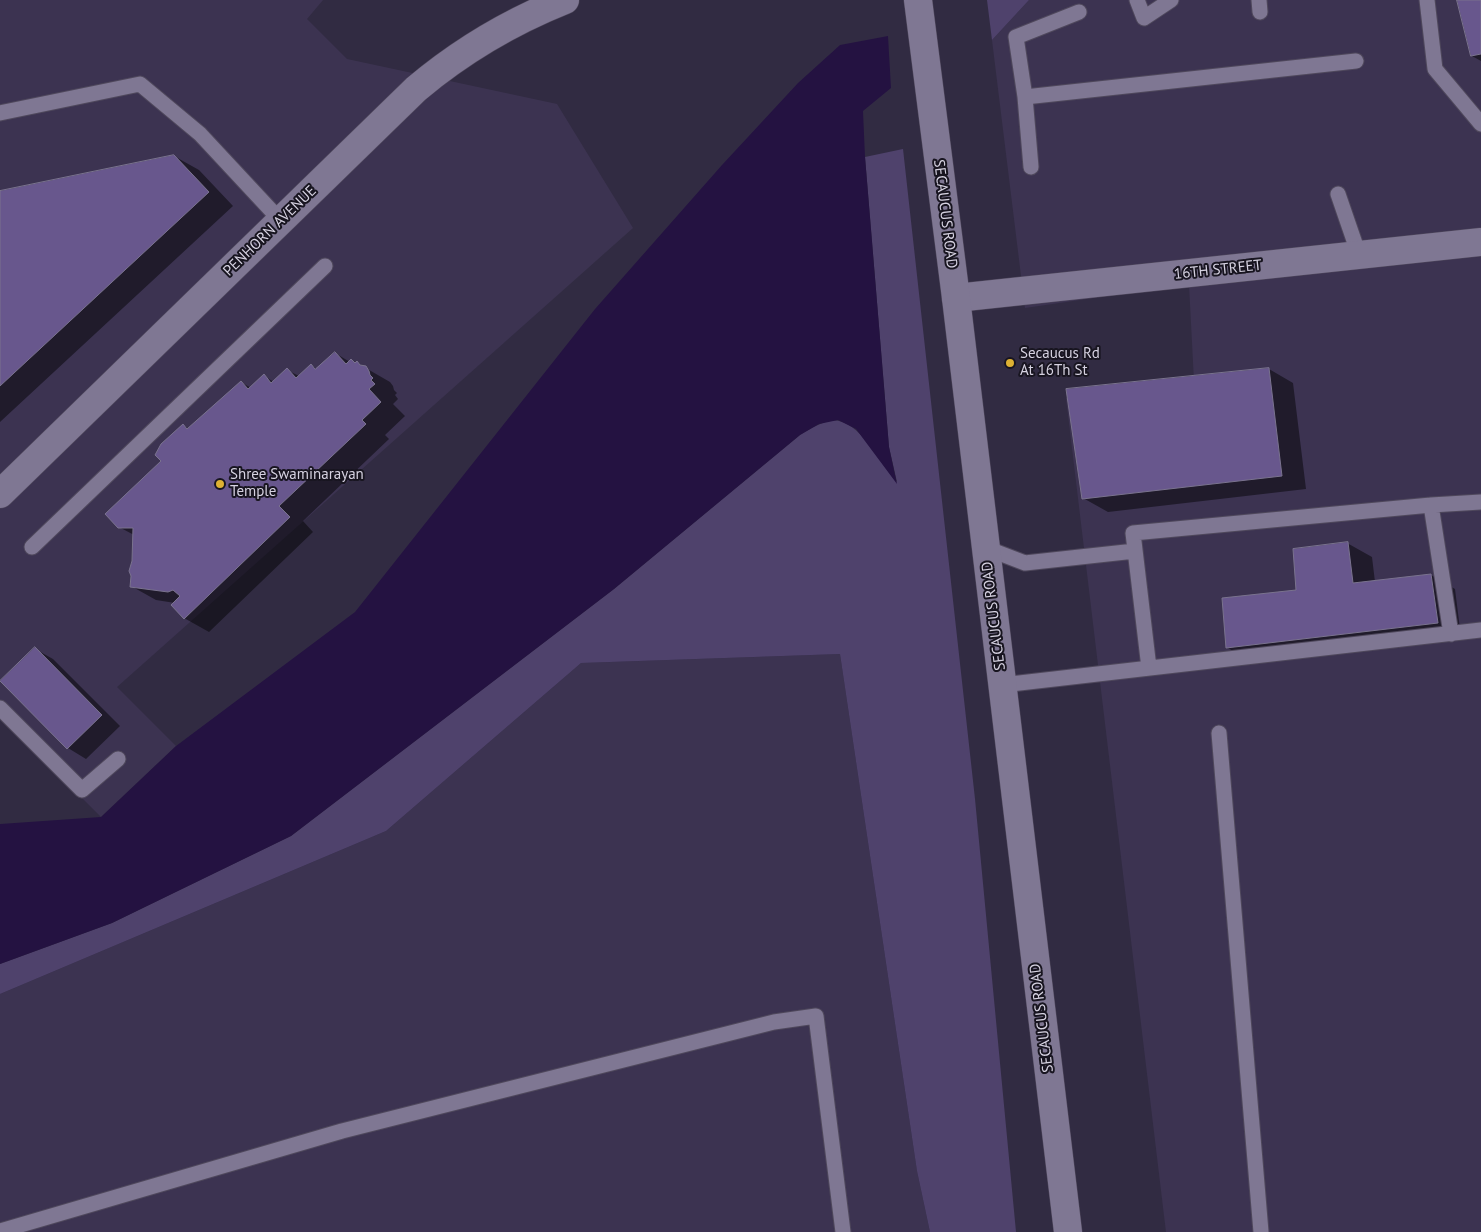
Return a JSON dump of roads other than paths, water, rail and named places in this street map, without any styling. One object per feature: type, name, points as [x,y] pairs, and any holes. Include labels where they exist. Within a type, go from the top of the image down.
[{"type":"street","name":"PENHORN AVENUE","points":[[0,494],[432,75],[468,49],[506,26],[565,0]]},
{"type":"street","name":"SECAUCUS ROAD","points":[[918,0],[956,298],[1068,1232]]},
{"type":"street","name":"16TH STREET","points":[[956,298],[1481,242]]},
{"type":"lane","points":[[1137,0],[1144,18],[1171,0]]},
{"type":"lane","points":[[1427,0],[1435,69],[1481,124]]},
{"type":"lane","points":[[1031,167],[1025,98],[1016,37],[1080,12]]},
{"type":"lane","points":[[1025,98],[1356,61]]},
{"type":"lane","points":[[0,113],[140,84],[200,134],[280,221]]},
{"type":"lane","points":[[1338,194],[1359,255]]},
{"type":"lane","points":[[32,547],[325,266]]},
{"type":"lane","points":[[1149,668],[1133,533],[1481,502]]},
{"type":"lane","points":[[1431,505],[1451,634]]},
{"type":"lane","points":[[986,548],[1025,563],[1135,551]]},
{"type":"lane","points":[[1002,685],[1481,630]]},
{"type":"lane","points":[[0,708],[82,790],[118,759]]},
{"type":"lane","points":[[1218,733],[1261,1232]]},
{"type":"lane","points":[[0,1231],[342,1131],[774,1022],[816,1016],[843,1232]]},
{"type":"place","name":"Secaucus Rd At 16Th St","points":[[1010,363]]},
{"type":"place","name":"Shree Swaminarayan Temple","points":[[220,484]]}]
